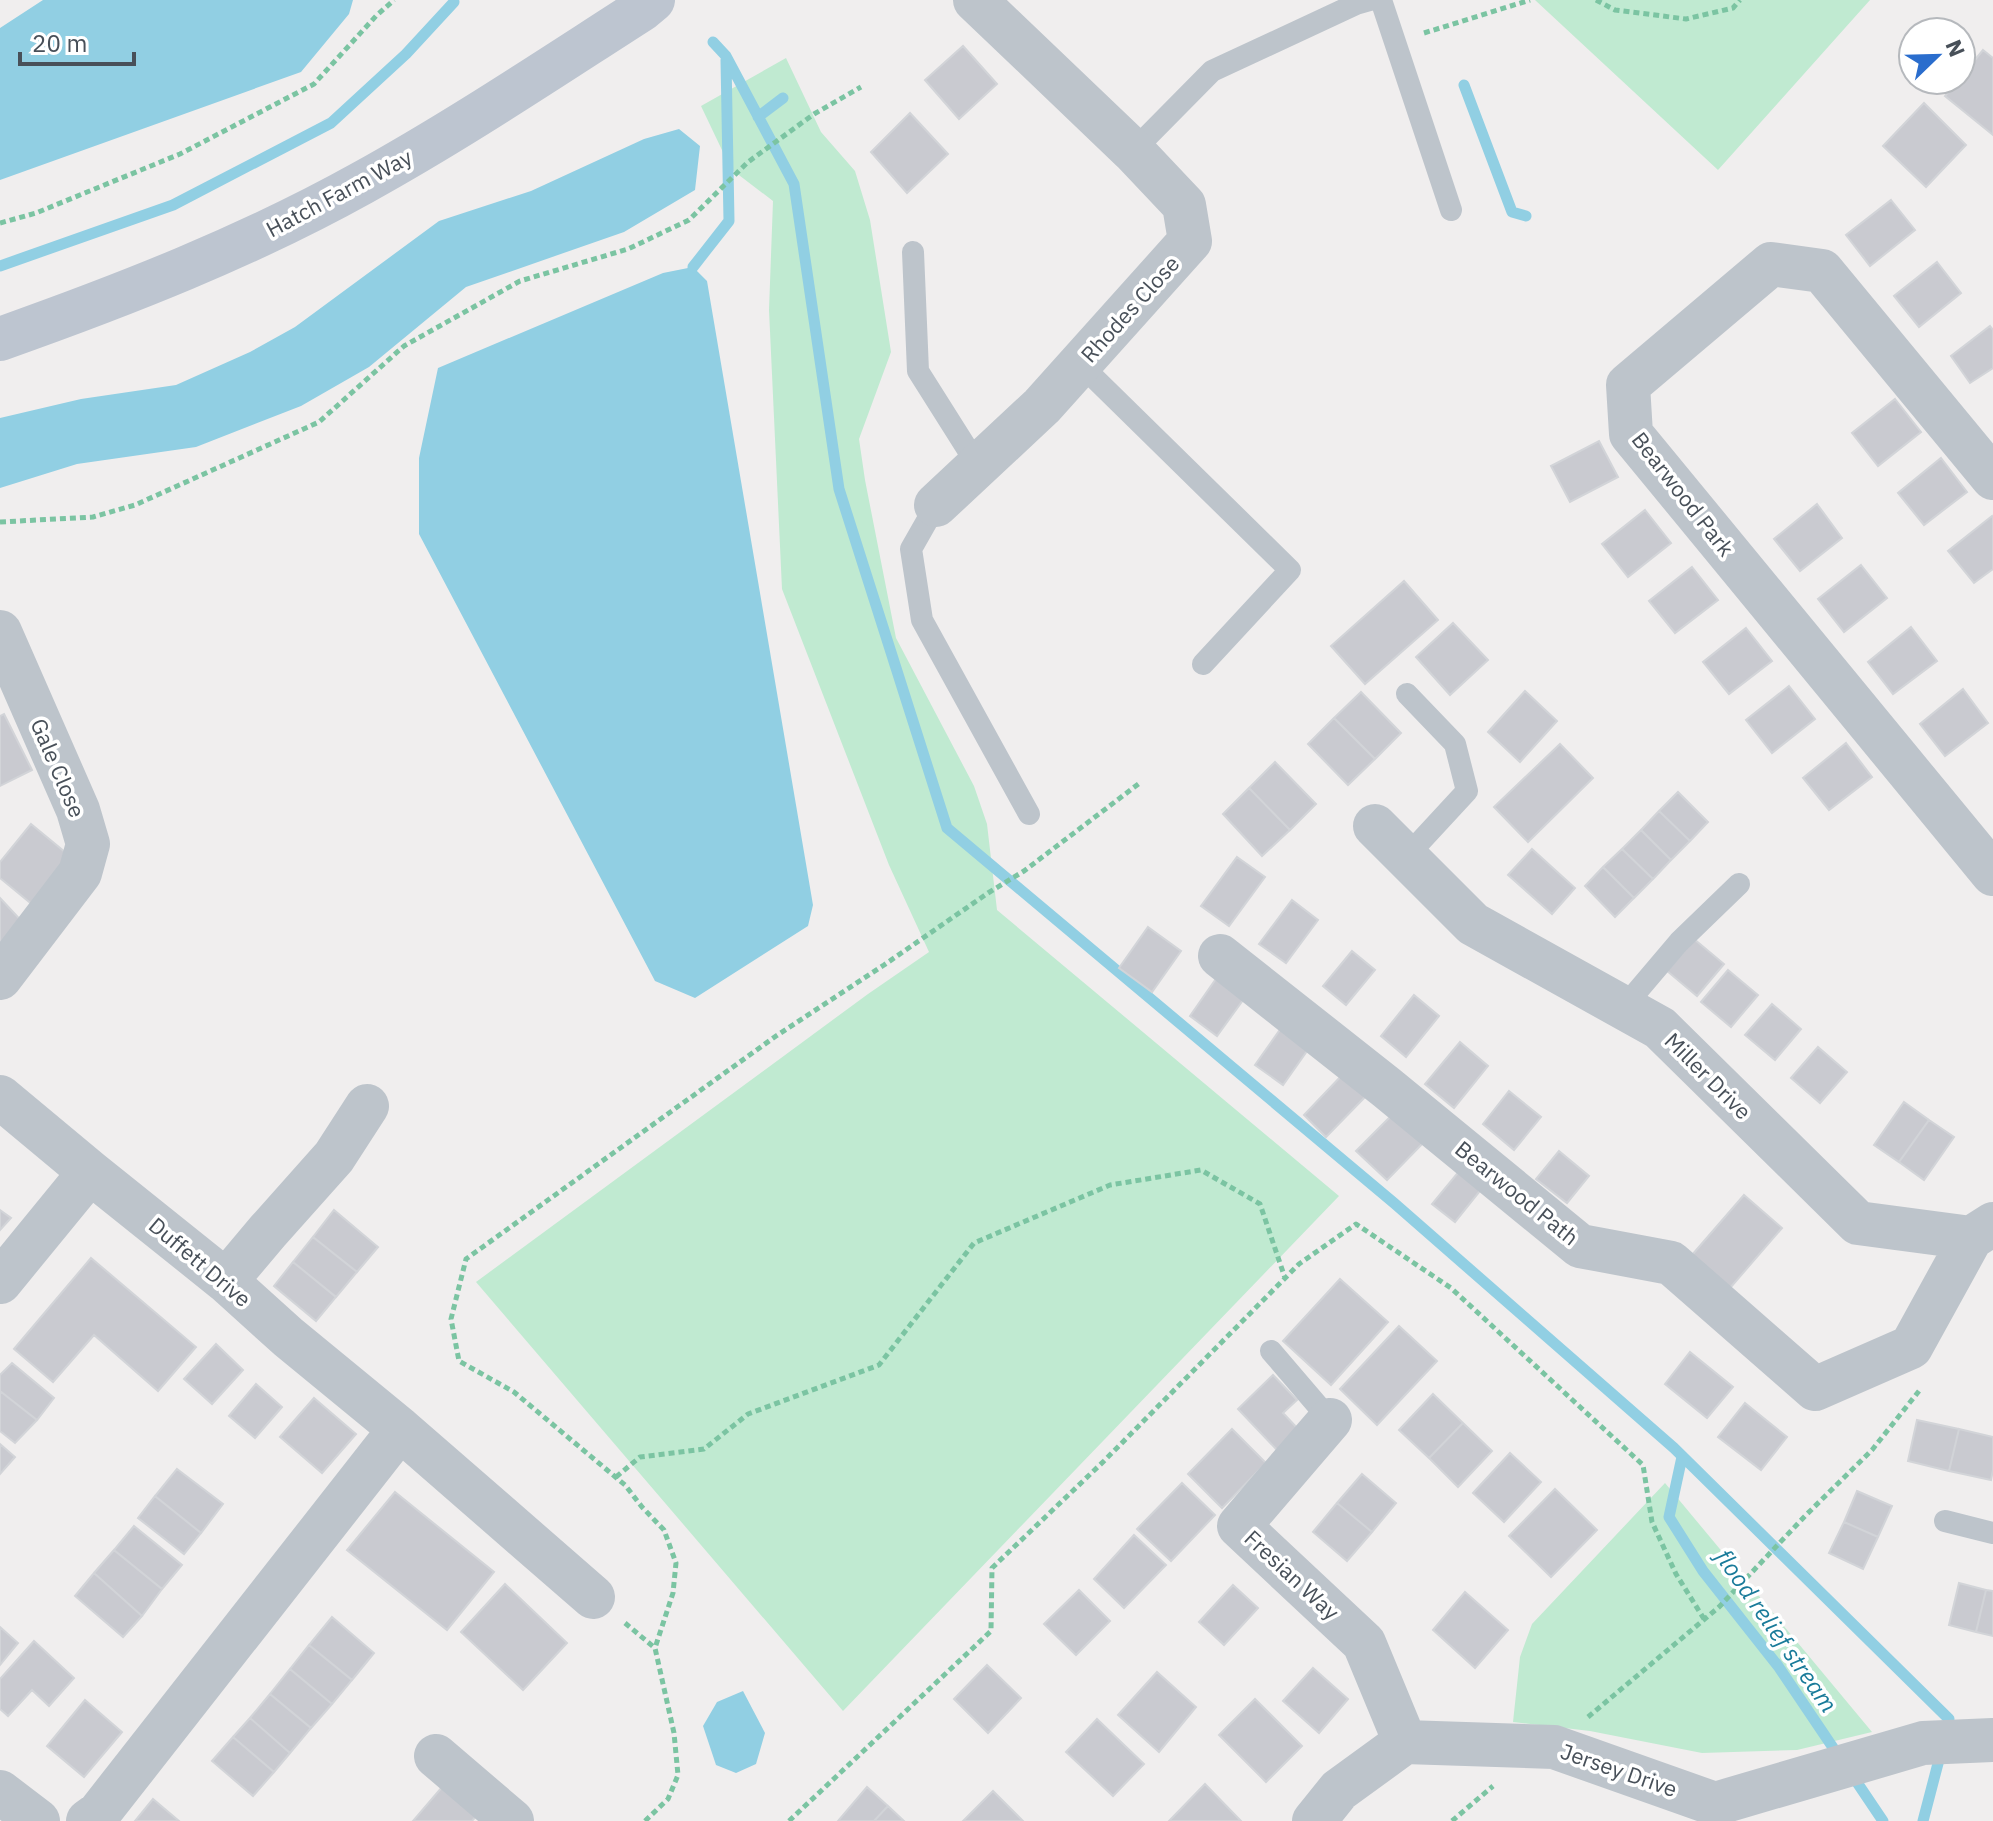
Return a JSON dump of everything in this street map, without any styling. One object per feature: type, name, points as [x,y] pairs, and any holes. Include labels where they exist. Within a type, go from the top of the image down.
[{"type":"street","name":"Hatch Farm Way","points":[[0,339],[228,251],[361,184],[501,101],[653,0]]},
{"type":"street","name":"Rhodes Close","points":[[936,505],[1042,406],[1190,241],[1184,205],[1133,151],[975,0]]},
{"type":"street","name":"Bearwood Park","points":[[1993,478],[1822,271],[1771,264],[1628,385],[1631,434],[1993,874]]},
{"type":"street","name":"Gale Close","points":[[0,632],[78,810],[88,844],[80,873],[0,978]]},
{"type":"street","name":"Miller Drive","points":[[1375,826],[1473,924],[1660,1028],[1858,1223],[1982,1231]]},
{"type":"street","name":"Bearwood Path","points":[[1220,956],[1580,1246],[1671,1263],[1815,1389],[1911,1347],[1982,1231]]},
{"type":"street","name":"Duffett Drive","points":[[0,1097],[226,1281],[593,1597]]},
{"type":"street","points":[[226,1281],[334,1157],[367,1106]]},
{"type":"street","points":[[0,1282],[90,1172]]},
{"type":"street","name":"Fresian Way","points":[[1330,1420],[1239,1526],[1364,1643],[1405,1742]]},
{"type":"street","points":[[88,1821],[99,1813],[400,1429]]},
{"type":"street","name":"Jersey Drive","points":[[1405,1742],[1554,1747],[1714,1813],[1820,1773],[1923,1743],[1981,1740]]},
{"type":"street","points":[[1314,1821],[1339,1790],[1405,1742]]},
{"type":"street","points":[[436,1756],[512,1821]]},
{"type":"street","points":[[0,1792],[38,1821]]},
{"type":"lane","points":[[1133,151],[1212,71],[1370,0]]},
{"type":"lane","points":[[1381,0],[1451,210]]},
{"type":"lane","points":[[913,252],[918,371],[978,466]]},
{"type":"lane","points":[[1080,364],[1290,570],[1203,664]]},
{"type":"lane","points":[[936,505],[911,549],[922,620],[1029,814]]},
{"type":"lane","points":[[1406,857],[1467,791],[1455,744],[1407,694]]},
{"type":"lane","points":[[1623,1008],[1679,942],[1739,884]]},
{"type":"lane","name":"Fresian Way","points":[[1271,1351],[1330,1420]]},
{"type":"lane","points":[[1945,1521],[1993,1533]]},
{"type":"path","points":[[0,223],[36,213],[180,154],[314,84],[394,0]]},
{"type":"path","points":[[1395,42],[1530,0]]},
{"type":"path","points":[[1596,0],[1615,10],[1686,19],[1733,8],[1740,0]]},
{"type":"path","points":[[0,522],[93,517],[135,505],[319,422],[404,346],[520,281],[628,249],[689,220],[748,162],[814,114],[861,87]]},
{"type":"path","points":[[645,1821],[668,1799],[678,1775],[674,1733],[655,1648],[673,1593],[676,1563],[664,1530],[625,1485],[514,1392],[459,1361],[451,1319],[466,1259],[776,1036],[1024,871],[1141,782]]},
{"type":"path","points":[[616,1477],[640,1457],[704,1449],[748,1414],[879,1365],[974,1243],[1110,1185],[1201,1170],[1260,1204],[1285,1278]]},
{"type":"path","points":[[789,1821],[991,1631],[992,1568],[1104,1461],[1299,1264],[1356,1224],[1451,1288],[1643,1465],[1652,1522],[1676,1574],[1704,1619]]},
{"type":"path","points":[[1554,1747],[1719,1607],[1872,1450],[1925,1383]]},
{"type":"green space","points":[[1535,0],[1870,0],[1718,170]]},
{"type":"green space","points":[[786,58],[821,132],[855,171],[870,220],[891,352],[859,439],[865,480],[896,638],[974,786],[987,824],[997,910],[1339,1196],[843,1711],[476,1282],[929,952],[889,865],[782,589],[769,310],[773,201],[731,169],[701,106]]},
{"type":"green space","points":[[1665,1483],[1872,1732],[1797,1750],[1702,1753],[1590,1731],[1513,1722],[1520,1657],[1532,1624]]},
{"type":"water","points":[[43,0],[353,0],[349,14],[301,72],[0,180],[0,28]]},
{"type":"water","points":[[679,129],[700,146],[695,190],[624,232],[466,287],[369,367],[301,406],[196,447],[77,464],[0,488],[0,418],[81,399],[176,385],[250,352],[295,327],[439,221],[531,191],[644,139]]},
{"type":"water","points":[[693,267],[707,281],[813,905],[808,926],[695,998],[655,981],[419,534],[419,458],[438,368],[663,273]]},
{"type":"water","points":[[743,1691],[765,1733],[756,1764],[736,1773],[716,1765],[703,1726],[717,1702]]},
{"type":"building","points":[[963,46],[997,84],[959,119],[925,80]]},
{"type":"building","points":[[1983,50],[1993,58],[1993,135],[1945,96],[1977,96],[1977,57]]},
{"type":"building","points":[[1924,103],[1966,145],[1926,187],[1883,146]]},
{"type":"building","points":[[910,113],[948,154],[907,193],[871,152]]},
{"type":"building","points":[[1891,200],[1915,230],[1870,266],[1846,235]]},
{"type":"building","points":[[1937,262],[1961,293],[1919,327],[1894,296]]},
{"type":"building","points":[[1990,326],[1993,330],[1993,368],[1970,383],[1951,356]]},
{"type":"building","points":[[1895,399],[1921,432],[1878,466],[1852,433]]},
{"type":"building","points":[[1599,441],[1618,477],[1570,502],[1551,466]]},
{"type":"building","points":[[1941,458],[1967,492],[1924,525],[1898,493]]},
{"type":"building","points":[[1817,504],[1842,538],[1800,571],[1774,539]]},
{"type":"building","points":[[1645,510],[1671,543],[1628,577],[1602,544]]},
{"type":"building","points":[[1992,516],[1993,569],[1974,583],[1948,551]]},
{"type":"building","points":[[1861,565],[1887,598],[1844,632],[1818,599]]},
{"type":"building","points":[[1692,567],[1718,600],[1675,633],[1649,601]]},
{"type":"building","points":[[1404,581],[1438,620],[1365,684],[1331,646]]},
{"type":"building","points":[[1453,623],[1488,660],[1450,695],[1416,657]]},
{"type":"building","points":[[1911,627],[1937,661],[1893,694],[1868,662]]},
{"type":"building","points":[[1746,628],[1772,661],[1729,694],[1703,662]]},
{"type":"building","points":[[1789,686],[1815,719],[1772,753],[1746,720]]},
{"type":"building","points":[[1963,689],[1988,723],[1945,756],[1920,724]]},
{"type":"building","points":[[1525,691],[1557,721],[1520,762],[1488,732]]},
{"type":"building","points":[[1361,692],[1401,733],[1375,759],[1334,718]]},
{"type":"building","points":[[4,714],[32,770],[0,786],[0,716]]},
{"type":"building","points":[[1334,718],[1375,759],[1348,785],[1308,744]]},
{"type":"building","points":[[1846,743],[1872,777],[1829,810],[1803,778]]},
{"type":"building","points":[[1560,744],[1593,778],[1528,842],[1494,807]]},
{"type":"building","points":[[1275,762],[1316,804],[1290,830],[1249,788]]},
{"type":"building","points":[[1249,788],[1290,830],[1262,856],[1223,814]]},
{"type":"building","points":[[1678,792],[1708,822],[1690,841],[1659,811]]},
{"type":"building","points":[[1659,811],[1690,841],[1671,860],[1641,830]]},
{"type":"building","points":[[31,824],[77,862],[39,910],[0,878],[0,862]]},
{"type":"building","points":[[1641,830],[1671,860],[1653,879],[1622,849]]},
{"type":"building","points":[[1532,849],[1575,888],[1552,914],[1508,875]]},
{"type":"building","points":[[1622,849],[1653,879],[1634,898],[1603,867]]},
{"type":"building","points":[[1237,857],[1265,877],[1229,926],[1201,906]]},
{"type":"building","points":[[1603,867],[1634,898],[1615,917],[1585,886]]},
{"type":"building","points":[[0,898],[28,928],[0,956]]},
{"type":"building","points":[[1292,900],[1318,920],[1286,963],[1259,944]]},
{"type":"building","points":[[1148,927],[1181,951],[1152,992],[1119,968]]},
{"type":"building","points":[[1694,939],[1724,964],[1697,996],[1667,971]]},
{"type":"building","points":[[1352,951],[1375,970],[1346,1005],[1323,986]]},
{"type":"building","points":[[1728,970],[1758,995],[1731,1027],[1701,1002]]},
{"type":"building","points":[[1218,976],[1246,996],[1217,1036],[1190,1016]]},
{"type":"building","points":[[1414,995],[1439,1016],[1406,1057],[1381,1036]]},
{"type":"building","points":[[1772,1004],[1801,1029],[1775,1060],[1745,1035]]},
{"type":"building","points":[[1284,1024],[1312,1044],[1283,1085],[1255,1065]]},
{"type":"building","points":[[1460,1042],[1488,1066],[1454,1108],[1425,1084]]},
{"type":"building","points":[[1818,1047],[1847,1072],[1820,1103],[1791,1078]]},
{"type":"building","points":[[1345,1072],[1368,1094],[1326,1137],[1304,1115]]},
{"type":"building","points":[[1509,1091],[1541,1117],[1514,1150],[1483,1124]]},
{"type":"building","points":[[1904,1102],[1929,1120],[1899,1162],[1874,1145]]},
{"type":"building","points":[[1396,1111],[1426,1140],[1387,1180],[1356,1151]]},
{"type":"building","points":[[1929,1120],[1954,1137],[1924,1180],[1899,1162]]},
{"type":"building","points":[[1559,1151],[1589,1176],[1567,1203],[1536,1179]]},
{"type":"building","points":[[1466,1163],[1488,1181],[1455,1222],[1432,1204]]},
{"type":"building","points":[[1744,1195],[1782,1228],[1730,1288],[1692,1255]]},
{"type":"building","points":[[0,1210],[11,1218],[0,1230]]},
{"type":"building","points":[[334,1210],[378,1247],[357,1272],[313,1237]]},
{"type":"building","points":[[313,1237],[357,1272],[336,1297],[293,1262]]},
{"type":"building","points":[[91,1258],[196,1347],[158,1391],[94,1335],[53,1382],[14,1349]]},
{"type":"building","points":[[293,1262],[336,1297],[316,1321],[274,1286]]},
{"type":"building","points":[[1340,1279],[1388,1322],[1331,1385],[1283,1341]]},
{"type":"building","points":[[1399,1326],[1437,1361],[1377,1425],[1340,1389]]},
{"type":"building","points":[[216,1344],[243,1370],[212,1404],[184,1379]]},
{"type":"building","points":[[1690,1352],[1733,1387],[1707,1418],[1665,1384]]},
{"type":"building","points":[[12,1363],[54,1398],[37,1420],[0,1391],[0,1375]]},
{"type":"building","points":[[1273,1375],[1297,1400],[1283,1413],[1300,1431],[1278,1451],[1238,1409]]},
{"type":"building","points":[[256,1384],[282,1407],[255,1438],[229,1416]]},
{"type":"building","points":[[0,1391],[37,1420],[15,1443],[0,1431]]},
{"type":"building","points":[[1433,1394],[1463,1423],[1429,1458],[1399,1430]]},
{"type":"building","points":[[314,1398],[356,1434],[322,1473],[280,1437]]},
{"type":"building","points":[[1745,1403],[1787,1437],[1761,1470],[1718,1437]]},
{"type":"building","points":[[1917,1420],[1959,1429],[1949,1471],[1908,1461]]},
{"type":"building","points":[[1463,1423],[1492,1451],[1458,1487],[1429,1458]]},
{"type":"building","points":[[1232,1429],[1266,1463],[1222,1508],[1188,1474]]},
{"type":"building","points":[[1959,1429],[1993,1437],[1991,1480],[1949,1471]]},
{"type":"building","points":[[0,1444],[15,1457],[0,1474]]},
{"type":"building","points":[[1510,1453],[1541,1482],[1504,1522],[1473,1493]]},
{"type":"building","points":[[177,1469],[223,1504],[201,1533],[155,1496]]},
{"type":"building","points":[[1362,1474],[1396,1503],[1372,1532],[1337,1503]]},
{"type":"building","points":[[1182,1483],[1215,1515],[1171,1561],[1137,1529]]},
{"type":"building","points":[[1555,1489],[1597,1530],[1551,1577],[1509,1536]]},
{"type":"building","points":[[1857,1491],[1892,1506],[1878,1537],[1844,1522]]},
{"type":"building","points":[[395,1492],[494,1572],[447,1630],[347,1550]]},
{"type":"building","points":[[155,1496],[201,1533],[184,1554],[138,1518]]},
{"type":"building","points":[[1337,1503],[1372,1532],[1347,1561],[1313,1532]]},
{"type":"building","points":[[1844,1522],[1878,1537],[1863,1569],[1829,1553]]},
{"type":"building","points":[[134,1526],[182,1565],[162,1589],[114,1550]]},
{"type":"building","points":[[1134,1535],[1166,1565],[1124,1608],[1094,1579]]},
{"type":"building","points":[[114,1550],[162,1589],[142,1616],[94,1573]]},
{"type":"building","points":[[94,1573],[142,1616],[123,1637],[75,1596]]},
{"type":"building","points":[[1959,1583],[1986,1590],[1976,1632],[1949,1625]]},
{"type":"building","points":[[505,1584],[567,1643],[523,1690],[461,1632]]},
{"type":"building","points":[[1233,1585],[1258,1608],[1224,1645],[1199,1622]]},
{"type":"building","points":[[1079,1590],[1110,1621],[1076,1655],[1044,1624]]},
{"type":"building","points":[[1986,1590],[1993,1591],[1993,1636],[1976,1632]]},
{"type":"building","points":[[1465,1592],[1508,1630],[1475,1668],[1433,1630]]},
{"type":"building","points":[[332,1617],[374,1653],[352,1680],[309,1645]]},
{"type":"building","points":[[0,1627],[18,1643],[0,1665]]},
{"type":"building","points":[[34,1641],[74,1678],[49,1706],[32,1690],[8,1716],[0,1709],[0,1679]]},
{"type":"building","points":[[309,1645],[352,1680],[332,1704],[290,1669]]},
{"type":"building","points":[[987,1665],[1021,1698],[988,1733],[954,1699]]},
{"type":"building","points":[[1313,1668],[1348,1699],[1319,1733],[1283,1701]]},
{"type":"building","points":[[290,1669],[332,1704],[311,1728],[270,1694]]},
{"type":"building","points":[[1157,1672],[1196,1707],[1159,1752],[1118,1715]]},
{"type":"building","points":[[270,1694],[311,1728],[290,1753],[250,1718]]},
{"type":"building","points":[[1255,1699],[1302,1746],[1266,1782],[1219,1735]]},
{"type":"building","points":[[85,1700],[122,1732],[84,1777],[47,1746]]},
{"type":"building","points":[[250,1718],[290,1753],[274,1772],[233,1737]]},
{"type":"building","points":[[1097,1719],[1144,1764],[1113,1796],[1066,1752]]},
{"type":"building","points":[[233,1737],[274,1772],[253,1796],[212,1761]]},
{"type":"building","points":[[1205,1784],[1241,1821],[1169,1821]]},
{"type":"building","points":[[443,1786],[477,1815],[472,1821],[413,1821]]},
{"type":"building","points":[[867,1787],[888,1806],[874,1821],[838,1821]]},
{"type":"building","points":[[993,1791],[1023,1821],[963,1821]]},
{"type":"building","points":[[153,1799],[179,1821],[135,1821]]},
{"type":"building","points":[[888,1806],[904,1821],[874,1821]]},
{"type":"waterway","points":[[0,266],[173,205],[331,123],[406,54],[454,2]]},
{"type":"waterway","points":[[713,42],[726,56],[794,184],[839,489],[947,828],[1394,1203],[1674,1448],[1949,1719],[1946,1731]]},
{"type":"waterway","points":[[693,267],[729,221],[726,60]]},
{"type":"waterway","points":[[1464,85],[1512,212],[1526,216]]},
{"type":"waterway","points":[[758,117],[783,98]]},
{"type":"waterway","name":"flood relief stream","points":[[1682,1457],[1669,1517],[1703,1571],[1778,1666],[1840,1758]]},
{"type":"waterway","points":[[1923,1821],[1941,1752]]},
{"type":"waterway","name":"flood relief stream","points":[[1852,1775],[1883,1821]]}]
